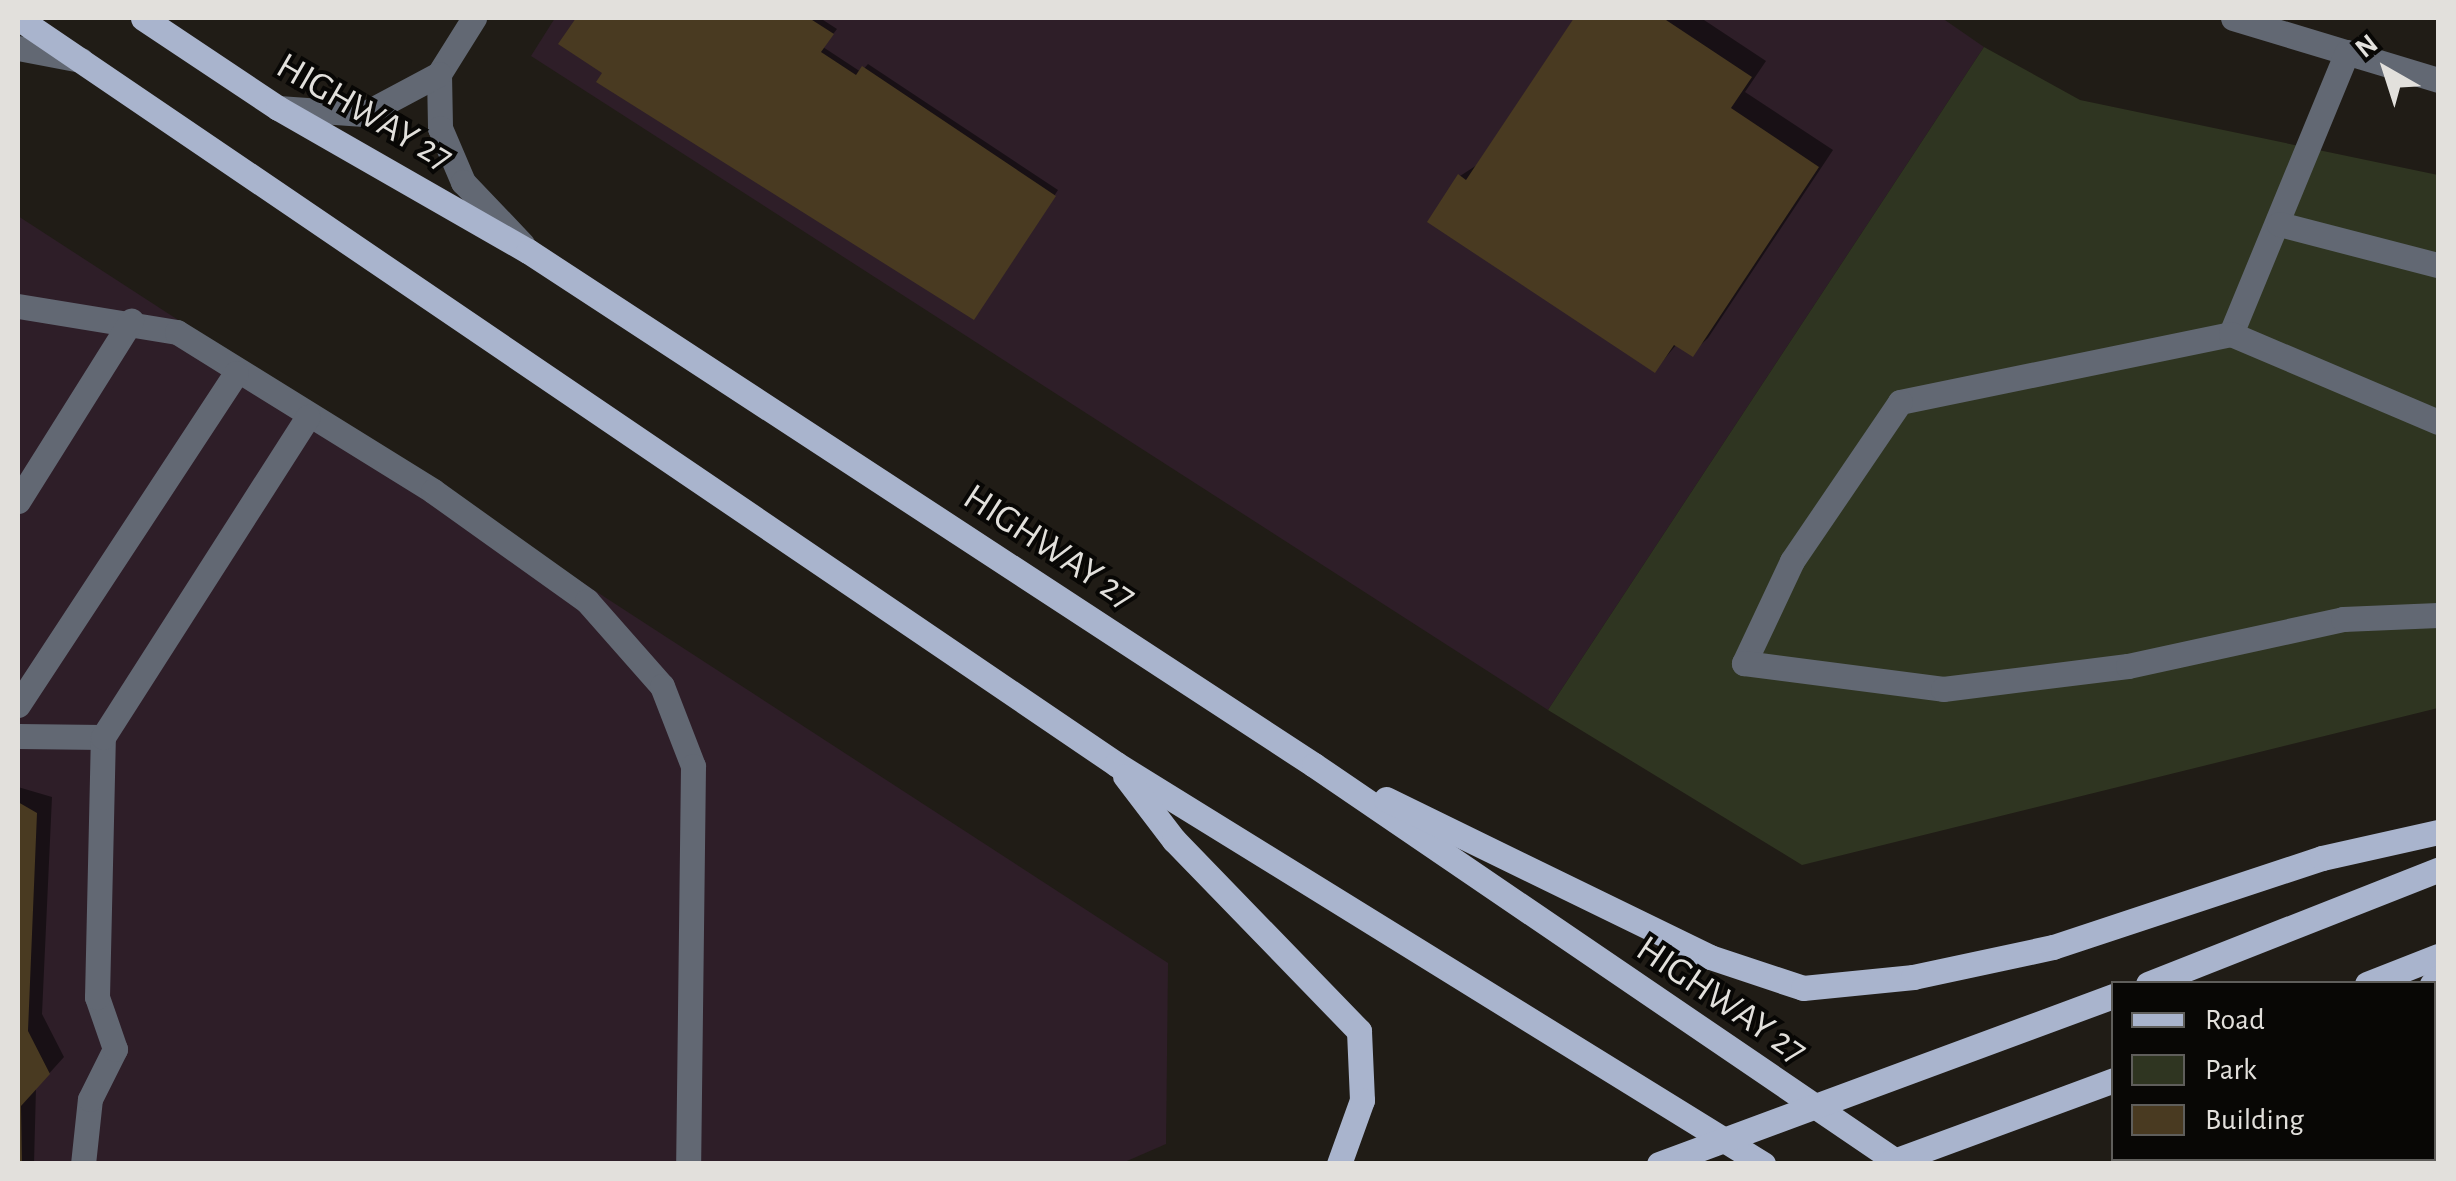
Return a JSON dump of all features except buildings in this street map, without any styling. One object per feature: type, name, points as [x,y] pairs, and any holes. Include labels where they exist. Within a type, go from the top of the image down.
[{"type":"main road","points":[[18,18],[1116,764],[1763,1164]]},
{"type":"main road","name":"HIGHWAY 27","points":[[143,18],[278,108],[528,252],[1314,765],[1894,1162]]},
{"type":"main road","points":[[1116,764],[1174,840],[1359,1031],[1362,1100],[1339,1164]]},
{"type":"main road","points":[[1314,765],[1710,957],[1803,988],[1913,978],[2053,947],[2322,858],[2438,832]]},
{"type":"main road","points":[[2156,981],[2438,870]]},
{"type":"main road","points":[[2375,981],[2438,956]]},
{"type":"main road","points":[[1659,1164],[2111,997]]},
{"type":"main road","points":[[1894,1162],[2111,1081]]},
{"type":"street","points":[[278,108],[364,114],[439,74],[474,18]]},
{"type":"street","points":[[2233,18],[2438,80]]},
{"type":"street","points":[[18,48],[83,60]]},
{"type":"street","points":[[2232,334],[2347,52]]},
{"type":"street","points":[[439,74],[447,153],[528,252]]},
{"type":"street","points":[[2279,224],[2438,265]]},
{"type":"street","points":[[18,306],[131,321],[177,332],[587,601],[662,686],[693,766],[688,1164]]},
{"type":"street","points":[[18,501],[131,321]]},
{"type":"street","points":[[2438,422],[2232,334],[1900,402],[1792,561],[1744,663],[1943,689],[2128,666],[2343,619],[2438,615]]},
{"type":"street","points":[[18,705],[236,373]]},
{"type":"street","points":[[84,1164],[90,1099],[114,1048],[97,997],[104,737],[308,417]]},
{"type":"street","points":[[18,736],[104,737]]},
{"type":"shaded area","points":[[555,18],[1942,18],[1984,47],[1548,710],[531,56]]},
{"type":"shaded area","points":[[18,216],[1168,963],[1166,1144],[1120,1164],[18,1163]]},
{"type":"green space","points":[[1984,47],[2080,100],[2438,175],[2438,708],[1802,865],[1548,710]]}]
